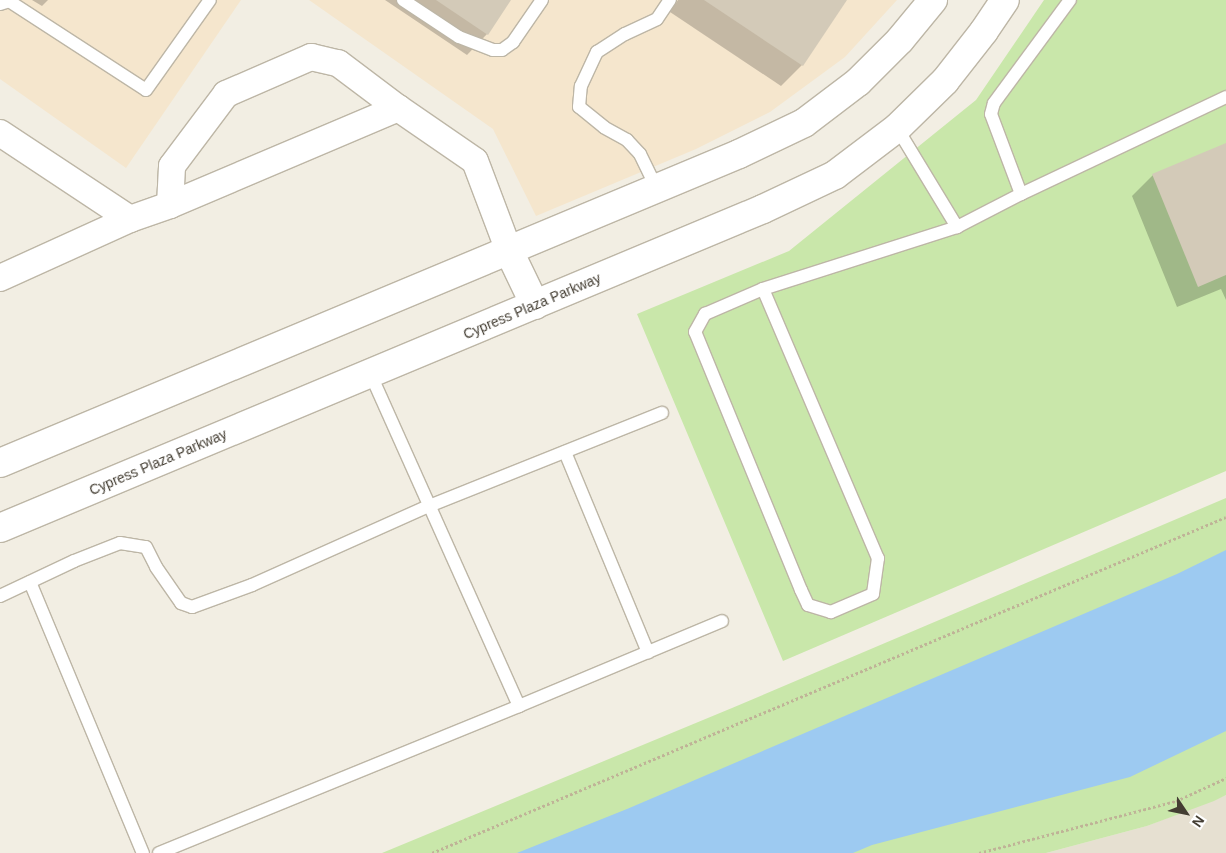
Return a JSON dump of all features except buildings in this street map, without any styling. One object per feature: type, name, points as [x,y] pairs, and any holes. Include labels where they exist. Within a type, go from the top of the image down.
[{"type":"street","points":[[0,463],[739,154],[804,123],[858,82],[900,40],[933,0]]},
{"type":"street","name":"Cypress Plaza Parkway","points":[[0,528],[763,210],[835,175],[897,128],[945,80],[1005,0]]},
{"type":"street","points":[[170,205],[172,166],[226,94],[311,57],[338,63],[398,108],[476,161],[509,251],[535,305]]},
{"type":"street","points":[[0,278],[130,219],[170,205],[398,108]]},
{"type":"street","points":[[0,134],[130,219]]},
{"type":"lane","points":[[0,4],[9,1],[146,90],[210,0]]},
{"type":"lane","points":[[403,0],[459,37],[493,50],[502,50],[513,42],[542,0]]},
{"type":"lane","points":[[658,188],[640,154],[627,140],[604,127],[579,107],[581,86],[597,52],[625,34],[657,19],[670,0]]},
{"type":"lane","points":[[1021,194],[991,114],[994,103],[1070,0]]},
{"type":"lane","points":[[763,289],[878,558],[873,594],[830,612],[808,605],[695,332],[705,314],[763,289],[957,227],[1021,194],[1226,97]]},
{"type":"lane","points":[[897,128],[957,227]]},
{"type":"lane","points":[[370,374],[518,706]]},
{"type":"lane","points":[[0,596],[120,543],[146,547],[156,567],[181,603],[192,607],[252,585],[429,506],[662,413]]},
{"type":"lane","points":[[565,452],[648,652]]},
{"type":"lane","points":[[30,582],[143,853]]},
{"type":"lane","points":[[159,853],[722,621]]},
{"type":"path","points":[[432,853],[1226,517]]},
{"type":"path","points":[[979,853],[1176,801],[1226,778]]},
{"type":"shaded area","points":[[0,0],[241,0],[126,168],[0,79]]},
{"type":"shaded area","points":[[309,0],[897,0],[845,57],[770,112],[696,149],[536,216],[493,129]]},
{"type":"shaded area","points":[[1226,795],[1226,853],[1046,853],[1147,826]]},
{"type":"green space","points":[[1044,0],[1226,0],[1226,471],[783,661],[637,314],[789,251],[976,100]]},
{"type":"green space","points":[[1226,498],[1226,795],[1214,801],[1147,826],[1046,853],[382,853],[732,708]]},
{"type":"water","points":[[1226,550],[1226,731],[1130,777],[872,845],[853,853],[517,853],[627,809],[1177,574]]}]
